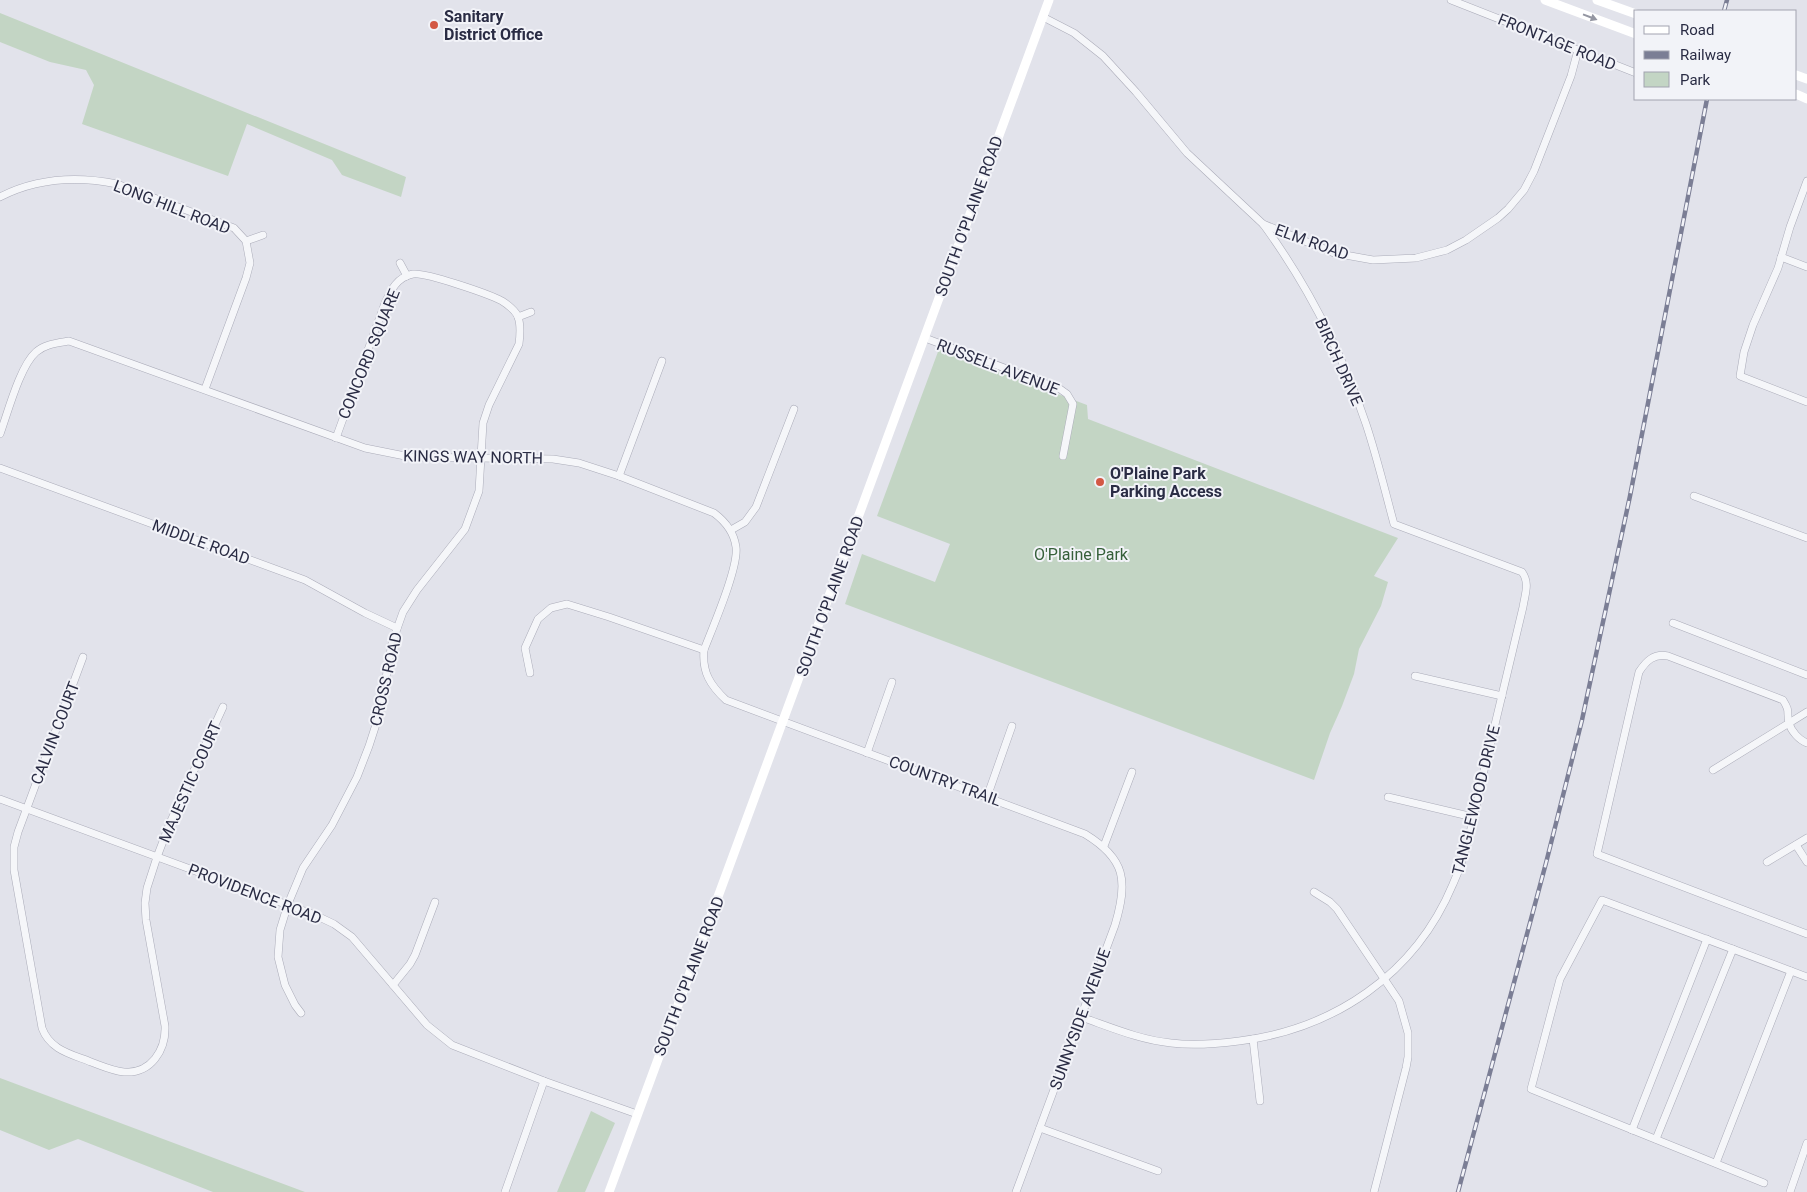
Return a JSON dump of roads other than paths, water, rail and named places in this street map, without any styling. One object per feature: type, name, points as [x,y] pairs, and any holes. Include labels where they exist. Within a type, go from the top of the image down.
[{"type":"main road","name":"SOUTH O'PLAINE ROAD","points":[[609,1192],[1049,0]]},
{"type":"main road","points":[[1545,0],[1634,33]]},
{"type":"main road","points":[[1597,0],[1634,13]]},
{"type":"street","name":"FRONTAGE ROAD","points":[[1451,0],[1634,72]]},
{"type":"street","name":"ELM ROAD","points":[[1043,17],[1074,33],[1103,56],[1187,153],[1263,224],[1334,254],[1389,261],[1422,257],[1448,250],[1498,218],[1524,190],[1544,148],[1571,76],[1578,50]]},
{"type":"street","name":"LONG HILL ROAD","points":[[0,198],[27,186],[50,181],[97,180],[117,184],[229,225],[246,241],[250,263],[205,389]]},
{"type":"street","points":[[1807,181],[1781,257],[1753,326],[1741,364],[1740,376],[1807,402]]},
{"type":"street","name":"BIRCH DRIVE","points":[[1263,224],[1304,286],[1335,347],[1366,424],[1394,524],[1522,572],[1528,584],[1523,607]]},
{"type":"street","points":[[246,241],[263,235]]},
{"type":"street","points":[[1781,257],[1807,267]]},
{"type":"street","points":[[400,263],[407,276]]},
{"type":"street","name":"CONCORD SQUARE","points":[[336,438],[392,288],[400,279],[418,274],[434,276],[502,301],[518,317]]},
{"type":"street","points":[[481,458],[483,423],[489,406],[519,344],[518,317],[531,312]]},
{"type":"street","name":"RUSSELL AVENUE","points":[[925,338],[1060,389],[1067,394],[1073,404],[1063,456]]},
{"type":"street","name":"KINGS WAY NORTH","points":[[0,434],[27,363],[37,352],[52,343],[69,341],[336,438],[397,456],[553,459],[579,463],[708,510],[724,521],[731,530]]},
{"type":"street","points":[[619,476],[662,362]]},
{"type":"street","points":[[783,722],[726,700],[708,680],[705,671],[704,650],[734,569],[736,547],[731,530],[745,522],[756,507],[794,409]]},
{"type":"street","name":"CROSS ROAD","points":[[301,1013],[285,985],[278,957],[280,930],[288,904],[303,868],[347,798],[363,762],[380,712],[392,643],[404,612],[416,590],[465,529],[479,491],[481,458]]},
{"type":"street","name":"MIDDLE ROAD","points":[[0,468],[305,580],[365,614],[397,628]]},
{"type":"street","points":[[1694,496],[1807,538]]},
{"type":"street","points":[[530,673],[525,648],[538,619],[551,608],[567,604],[704,650]]},
{"type":"street","name":"TANGLEWOOD DRIVE","points":[[1081,1017],[1131,1034],[1169,1043],[1201,1045],[1253,1039],[1288,1032],[1323,1019],[1356,1000],[1385,979],[1416,947],[1444,903],[1462,862],[1523,607]]},
{"type":"street","points":[[1673,623],[1807,675]]},
{"type":"street","points":[[1807,743],[1801,740],[1788,723],[1789,709],[1783,700],[1668,656],[1662,655],[1649,659],[1640,672],[1597,854],[1807,934]]},
{"type":"street","name":"CALVIN COURT","points":[[83,657],[26,809],[14,847],[14,870],[42,1028],[48,1040],[57,1048],[97,1064]]},
{"type":"street","points":[[1415,676],[1502,696]]},
{"type":"street","points":[[867,752],[892,682]]},
{"type":"street","name":"MAJESTIC COURT","points":[[97,1064],[121,1072],[138,1071],[153,1062],[164,1044],[165,1026],[146,920],[145,903],[147,888],[175,811],[223,707]]},
{"type":"street","points":[[1713,770],[1807,712]]},
{"type":"street","name":"COUNTRY TRAIL","points":[[783,722],[1085,834],[1104,846]]},
{"type":"street","points":[[987,797],[1012,726]]},
{"type":"street","points":[[1104,846],[1132,772]]},
{"type":"street","points":[[1388,797],[1473,817]]},
{"type":"street","name":"PROVIDENCE ROAD","points":[[0,799],[288,904],[334,924],[360,946],[427,1026],[446,1041],[462,1050],[637,1114]]},
{"type":"street","points":[[1767,862],[1807,838]]},
{"type":"street","points":[[1796,845],[1807,862]]},
{"type":"street","name":"SUNNYSIDE AVENUE","points":[[1016,1192],[1122,902],[1121,876],[1117,864],[1104,846]]},
{"type":"street","points":[[1314,892],[1337,909],[1385,979],[1399,1001],[1408,1033],[1408,1057],[1374,1192]]},
{"type":"street","points":[[1764,1182],[1531,1089],[1560,979],[1602,900],[1807,977]]},
{"type":"street","points":[[393,985],[410,964],[435,902]]},
{"type":"street","points":[[1632,1130],[1707,939]]},
{"type":"street","points":[[1656,1139],[1733,949]]},
{"type":"street","points":[[1716,1163],[1791,971]]},
{"type":"street","points":[[1253,1039],[1260,1101]]},
{"type":"street","points":[[505,1192],[544,1081]]},
{"type":"street","points":[[1040,1128],[1158,1171]]},
{"type":"street","points":[[1790,1192],[1807,1143]]},
{"type":"railway","points":[[1724,10],[1727,0]]},
{"type":"railway","points":[[1458,1192],[1546,863],[1582,720],[1630,496],[1707,100]]},
{"type":"place","name":"Sanitary District Office","points":[[434,25]]},
{"type":"place","name":"O'Plaine Park Parking Access","points":[[1100,482]]},
{"type":"park label","name":"O'Plaine Park","points":[[1081,554]]}]
